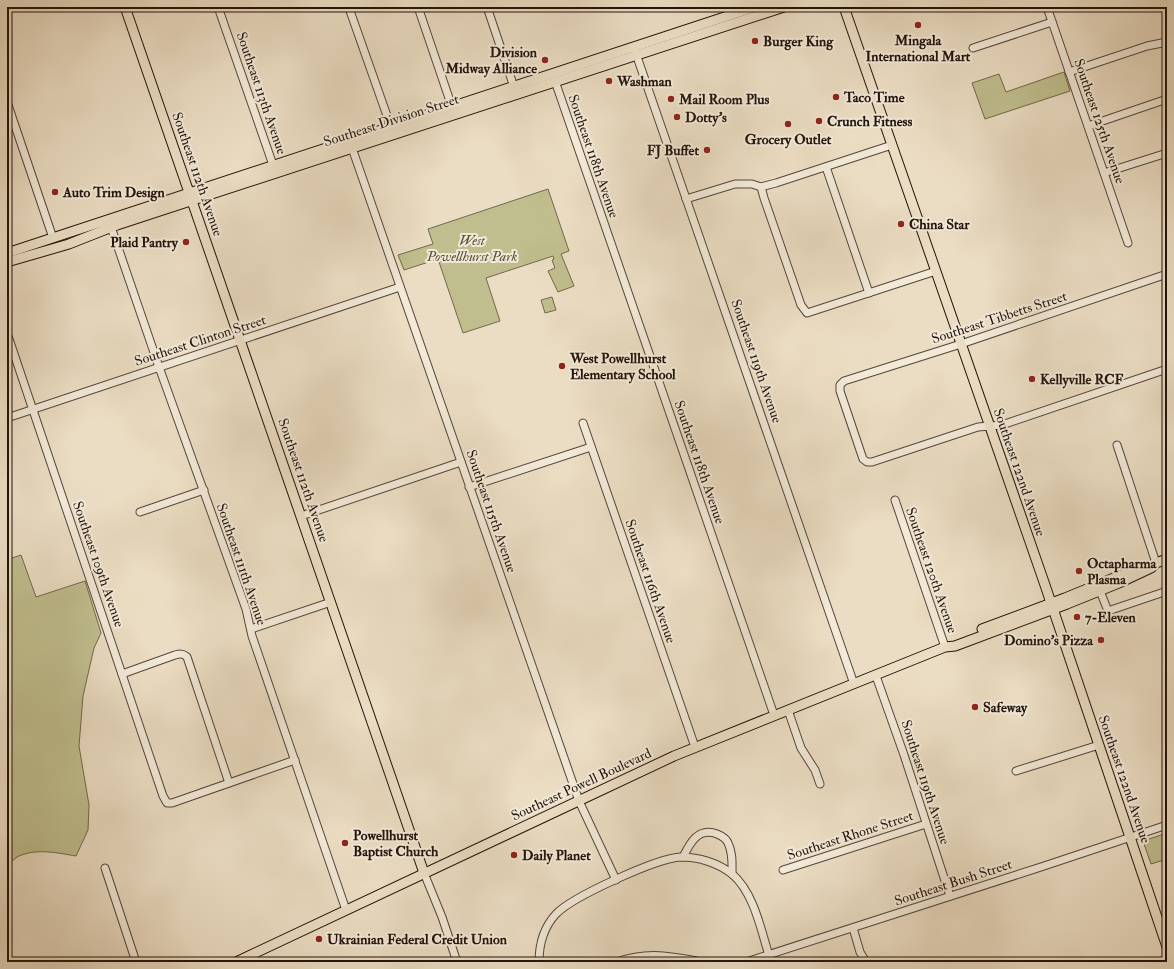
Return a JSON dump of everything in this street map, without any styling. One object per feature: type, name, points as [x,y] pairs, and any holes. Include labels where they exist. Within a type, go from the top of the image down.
[{"type":"main road","name":"Southeast 112th Avenue","points":[[125,7],[424,873]]},
{"type":"main road","name":"Southeast Division Street","points":[[7,262],[69,244],[273,165],[452,106],[555,81],[588,71],[635,51],[755,9],[784,7]]},
{"type":"main road","name":"Southeast 122nd Avenue","points":[[844,7],[1052,606],[1167,947]]},
{"type":"main road","name":"Southeast Division Street","points":[[7,253],[352,148],[515,90],[613,53],[635,51]]},
{"type":"main road","points":[[588,71],[592,67],[610,60],[613,53]]},
{"type":"main road","points":[[21,258],[24,254],[52,244],[53,238]]},
{"type":"main road","name":"Southeast Powell Boulevard","points":[[1052,606],[1100,591],[1151,568],[1167,559]]},
{"type":"main road","name":"Southeast Powell Boulevard","points":[[236,962],[579,800],[695,747],[876,676],[945,647],[954,646],[1052,606],[1148,564],[1156,564]]},
{"type":"street","name":"Southeast 113th Avenue","points":[[218,7],[273,165]]},
{"type":"street","points":[[418,7],[452,106]]},
{"type":"street","points":[[487,7],[515,90]]},
{"type":"street","name":"Southeast 125th Avenue","points":[[1047,7],[1128,243]]},
{"type":"street","points":[[351,8],[391,127]]},
{"type":"street","points":[[973,48],[1052,22]]},
{"type":"street","points":[[1069,72],[1147,46],[1167,42]]},
{"type":"street","name":"Southeast 119th Avenue","points":[[635,51],[854,684]]},
{"type":"street","name":"Southeast 118th Avenue","points":[[555,81],[774,715]]},
{"type":"street","points":[[1088,126],[1167,99]]},
{"type":"street","points":[[7,102],[53,238]]},
{"type":"street","points":[[686,199],[735,184],[752,184],[761,187],[826,167],[892,144]]},
{"type":"street","name":"Southeast 115th Avenue","points":[[352,148],[579,800],[616,880]]},
{"type":"street","points":[[1104,173],[1167,152]]},
{"type":"street","points":[[826,167],[869,293]]},
{"type":"street","points":[[761,187],[801,305],[807,314],[936,270]]},
{"type":"street","name":"Southeast 111th Avenue","points":[[111,227],[159,367],[246,610],[251,629],[346,910]]},
{"type":"street","name":"Southeast Tibbetts Street","points":[[990,426],[978,427],[872,462],[867,462],[863,459],[840,391],[840,385],[844,381],[961,344],[1167,274]]},
{"type":"street","name":"Southeast Clinton Street","points":[[7,418],[400,287]]},
{"type":"street","name":"Southeast 109th Avenue","points":[[7,333],[164,798],[167,803],[172,803],[229,783]]},
{"type":"street","points":[[990,426],[1002,425],[1167,369]]},
{"type":"street","name":"Southeast 116th Avenue","points":[[583,423],[695,747]]},
{"type":"street","points":[[1117,445],[1156,564]]},
{"type":"street","points":[[469,487],[591,447]]},
{"type":"street","points":[[301,516],[461,462]]},
{"type":"street","points":[[140,512],[204,490]]},
{"type":"street","name":"Southeast 120th Avenue","points":[[895,500],[945,647]]},
{"type":"street","points":[[1100,591],[1108,611],[1167,591]]},
{"type":"street","points":[[251,629],[331,602]]},
{"type":"street","points":[[122,674],[174,655],[184,655],[188,660],[229,783],[295,760]]},
{"type":"street","name":"Southeast 119th Avenue","points":[[876,676],[904,755],[950,896]]},
{"type":"street","points":[[788,710],[801,748],[815,770],[820,784]]},
{"type":"street","points":[[1016,771],[1099,745]]},
{"type":"street","name":"Southeast Rhone Street","points":[[783,870],[926,824]]},
{"type":"street","name":"Southeast Bush Street","points":[[746,962],[770,959],[853,928],[1167,825]]},
{"type":"street","points":[[683,857],[694,838],[703,833],[713,832],[722,836],[728,843],[731,853],[732,874]]},
{"type":"street","points":[[539,962],[539,952],[545,932],[555,915],[570,902],[657,862],[683,857],[711,863],[732,874],[747,894],[753,906],[770,959]]},
{"type":"street","points":[[105,868],[136,962]]},
{"type":"street","name":"Southeast 112th Avenue","points":[[424,873],[442,917],[457,962]]},
{"type":"street","points":[[853,928],[860,952],[866,962]]},
{"type":"street","points":[[617,962],[634,957],[658,955],[702,962]]},
{"type":"green space","points":[[1064,72],[1070,91],[985,119],[972,83],[999,74],[1006,92]]},
{"type":"green space","name":"West Powellhurst Park","points":[[548,189],[569,251],[561,254],[574,286],[558,292],[548,271],[555,268],[552,260],[554,259],[553,256],[486,278],[500,321],[463,333],[438,259],[404,270],[398,255],[433,244],[428,229]]},
{"type":"green space","points":[[552,297],[556,310],[545,313],[541,300]]},
{"type":"green space","points":[[7,543],[12,558],[21,555],[36,597],[85,581],[101,633],[94,648],[83,696],[79,746],[89,805],[88,830],[76,856],[48,852],[33,852],[19,856],[7,866]]},
{"type":"green space","points":[[1167,833],[1167,859],[1151,864],[1143,841]]},
{"type":"place","name":"Mingala International Mart","points":[[918,25]]},
{"type":"place","name":"Burger King","points":[[755,41]]},
{"type":"place","name":"Division Midway Alliance","points":[[545,60]]},
{"type":"place","name":"Washman","points":[[609,81]]},
{"type":"place","name":"Taco Time","points":[[836,97]]},
{"type":"place","name":"Mail Room Plus","points":[[671,99]]},
{"type":"place","name":"Dotty's","points":[[677,117]]},
{"type":"place","name":"Crunch Fitness","points":[[819,121]]},
{"type":"place","name":"Grocery Outlet","points":[[788,124]]},
{"type":"place","name":"FJ Buffet","points":[[707,150]]},
{"type":"place","name":"Auto Trim Design","points":[[55,192]]},
{"type":"place","name":"China Star","points":[[901,224]]},
{"type":"place","name":"Plaid Pantry","points":[[186,242]]},
{"type":"place","name":"West Powellhurst Elementary School","points":[[562,366]]},
{"type":"place","name":"Kellyville RCF","points":[[1032,379]]},
{"type":"place","name":"Octapharma Plasma","points":[[1079,571]]},
{"type":"place","name":"7-Eleven","points":[[1077,617]]},
{"type":"place","name":"Domino's Pizza","points":[[1101,640]]},
{"type":"place","name":"Safeway","points":[[975,707]]},
{"type":"place","name":"Powellhurst Baptist Church","points":[[345,843]]},
{"type":"place","name":"Daily Planet","points":[[514,855]]},
{"type":"place","name":"Ukrainian Federal Credit Union","points":[[319,939]]}]
